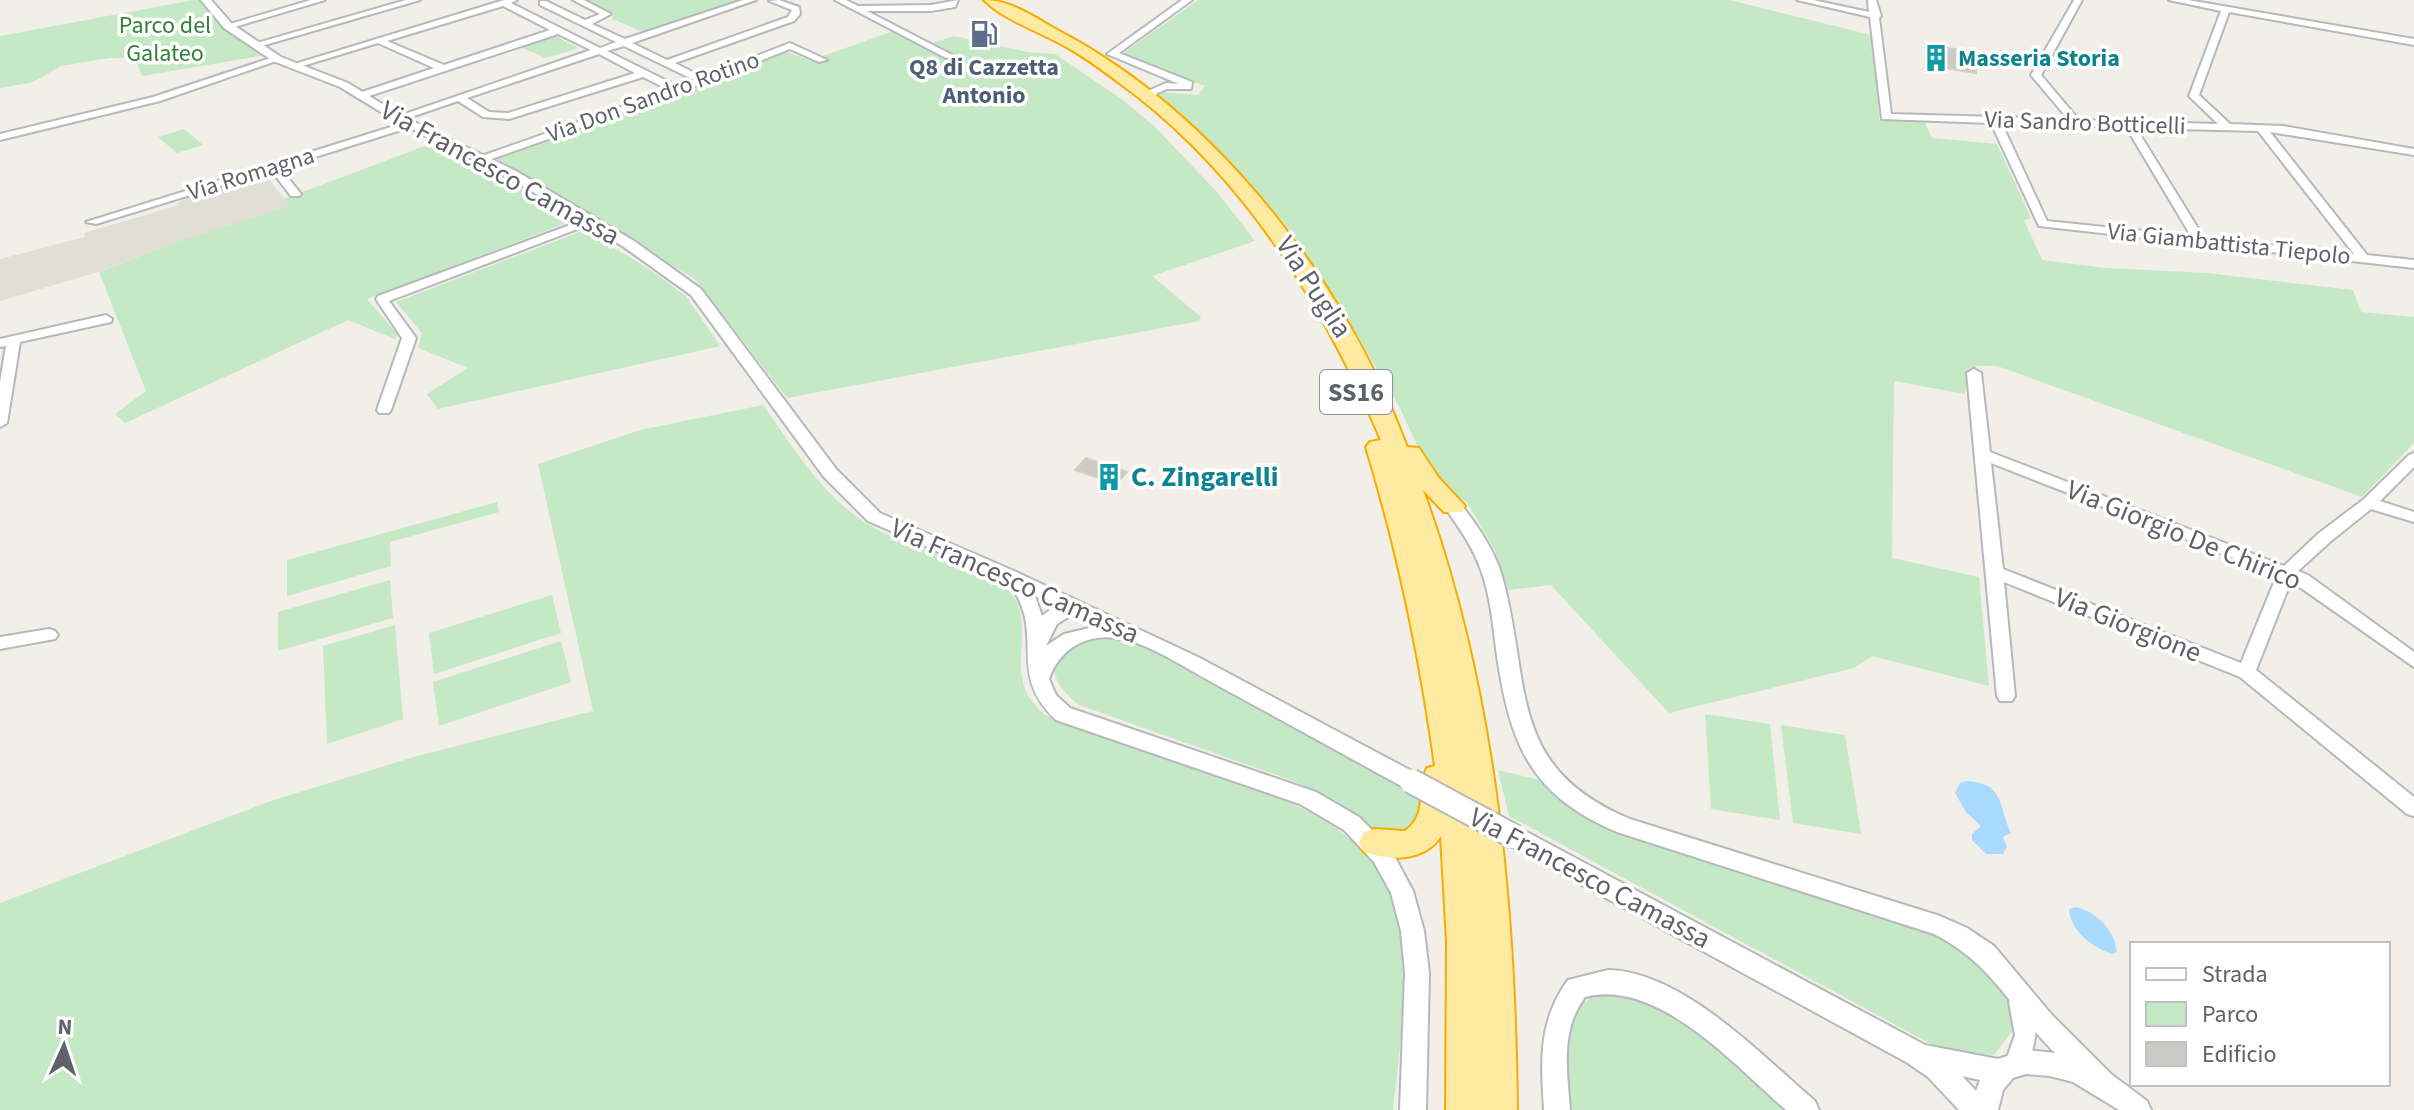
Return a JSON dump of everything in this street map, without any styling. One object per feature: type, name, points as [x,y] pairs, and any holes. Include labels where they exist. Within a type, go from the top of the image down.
[{"type":"highway","name":"Via Puglia","points":[[973,0],[1074,56],[1152,116],[1215,176],[1266,239],[1329,337],[1374,435],[1411,555],[1486,833]]},
{"type":"highway","name":"Via Puglia","points":[[991,0],[1096,59],[1166,112],[1229,173],[1282,235],[1331,309],[1368,382],[1408,476],[1466,693],[1486,833]]},
{"type":"highway","points":[[1368,382],[1381,394],[1418,466],[1453,506]]},
{"type":"highway","points":[[1375,842],[1408,843],[1432,828],[1438,818],[1439,785],[1426,659],[1434,649]]},
{"type":"highway","name":"SS16","points":[[1465,1110],[1465,939],[1486,833]]},
{"type":"highway","name":"SS16","points":[[1486,833],[1498,1050],[1498,1110]]},
{"type":"street","name":"Via Francesco Camassa","points":[[206,0],[228,26],[277,59],[344,85],[404,121],[483,159],[629,244],[696,292],[830,473],[874,517],[1008,575],[1191,662],[1411,781],[1486,833],[1915,1053],[1937,1068],[1977,1110]]},
{"type":"street","points":[[228,26],[321,0]]},
{"type":"street","points":[[255,45],[416,0]]},
{"type":"street","points":[[577,0],[607,14],[586,23]]},
{"type":"street","points":[[737,5],[752,0]]},
{"type":"street","points":[[667,63],[791,19],[796,14],[796,9],[774,0],[737,5]]},
{"type":"street","points":[[839,0],[949,56]]},
{"type":"street","points":[[855,8],[931,8],[952,5],[954,0]]},
{"type":"street","points":[[1166,112],[1151,96],[1159,87],[1187,87],[1189,84],[1112,54],[1188,0]]},
{"type":"street","points":[[1801,0],[1876,16],[1872,0]]},
{"type":"street","points":[[2076,123],[2036,75],[2078,0]]},
{"type":"street","points":[[2173,0],[2414,42]]},
{"type":"street","points":[[293,66],[509,1],[520,10],[677,90]]},
{"type":"street","points":[[520,10],[548,2],[701,80]]},
{"type":"street","name":"Via Romagna","points":[[92,222],[274,167],[459,98],[737,5]]},
{"type":"street","points":[[2226,9],[2194,96],[2227,127]]},
{"type":"street","name":"Via Sandro Botticelli","points":[[1876,16],[1886,117],[2283,129],[2414,152]]},
{"type":"street","points":[[360,96],[559,30]]},
{"type":"street","points":[[378,40],[442,68]]},
{"type":"street","name":"Via Don Sandro Rotino","points":[[483,159],[790,46],[822,60]]},
{"type":"street","points":[[0,137],[156,99],[277,59]]},
{"type":"street","points":[[1096,59],[1119,71],[1172,87]]},
{"type":"street","points":[[459,98],[487,115],[509,116],[644,73]]},
{"type":"street","name":"Via Giambattista Tiepolo","points":[[1995,120],[2043,224],[2414,264]]},
{"type":"street","points":[[2129,124],[2200,241]]},
{"type":"street","points":[[2262,129],[2364,259]]},
{"type":"street","points":[[2378,139],[2414,145]]},
{"type":"street","points":[[274,167],[295,194]]},
{"type":"street","points":[[384,410],[409,338],[382,299],[589,221]]},
{"type":"street","points":[[0,423],[7,342],[106,319]]},
{"type":"street","points":[[1974,373],[2006,696]]},
{"type":"street","name":"Via Giorgio De Chirico","points":[[1983,455],[2302,579],[2414,661]]},
{"type":"street","points":[[2246,672],[2286,573],[2369,503],[2414,458]]},
{"type":"street","points":[[2369,503],[2414,517]]},
{"type":"street","points":[[1453,506],[1471,527],[1494,579],[1525,741],[1536,761],[1562,790],[1581,805],[1625,826],[1940,926],[1990,954],[2035,1014],[2101,1080]]},
{"type":"street","name":"Via Giorgione","points":[[1995,572],[2246,672],[2414,808]]},
{"type":"street","points":[[1008,575],[1020,585],[1031,611],[1036,632],[1038,685],[1052,707],[1063,714],[1308,798],[1346,818],[1375,842],[1406,903],[1417,954],[1413,1110]]},
{"type":"street","points":[[1035,653],[1041,631],[1054,613],[1075,607],[1073,622],[1041,669],[1038,685]]},
{"type":"street","points":[[1055,648],[1066,640],[1101,631],[1142,638]]},
{"type":"street","points":[[0,643],[49,635]]},
{"type":"street","points":[[1557,1110],[1553,1044],[1560,1010],[1577,988],[1617,981],[1646,988],[1676,1004],[1806,1110]]},
{"type":"street","points":[[1985,1110],[1988,1092],[2008,1069],[2026,1035],[2025,1016],[2016,989]]},
{"type":"street","name":"Via Francesco Camassa","points":[[1915,1053],[2008,1069],[2037,1062],[2064,1065],[2101,1080],[2138,1110]]},
{"type":"shaded area","points":[[265,174],[290,206],[179,241],[98,272],[0,301],[0,259],[85,237],[84,233],[176,206],[184,198]]},
{"type":"green space","name":"Parco del Galateo","points":[[200,0],[226,28],[266,55],[142,76],[135,58],[110,58],[61,66],[33,82],[0,88],[0,36]]},
{"type":"green space","points":[[586,0],[740,0],[643,32],[615,20],[603,23],[612,20],[614,14]]},
{"type":"green space","points":[[1198,0],[1730,0],[1875,36],[1879,119],[1924,121],[1932,138],[1997,144],[2031,218],[2024,220],[2042,260],[2106,268],[2207,273],[2353,290],[2361,312],[2414,317],[2414,443],[2362,497],[1997,366],[1977,366],[1967,371],[1965,394],[1894,381],[1892,558],[1979,577],[1989,686],[1872,656],[1854,668],[1669,713],[1551,585],[1508,590],[1494,548],[1468,504],[1430,473],[1399,406],[1291,231],[1227,159],[1159,97],[1160,92],[1198,95],[1205,86],[1119,56]]},
{"type":"green space","points":[[894,31],[952,59],[958,56],[933,43],[954,36],[1027,52],[1055,54],[1123,100],[1156,128],[1217,192],[1255,241],[1152,276],[1201,317],[1199,321],[787,398],[696,280],[494,157],[647,104],[784,51],[820,64],[827,61],[820,57]]},
{"type":"green space","points":[[551,34],[579,48],[546,58],[517,46]]},
{"type":"green space","points":[[184,129],[203,145],[177,153],[158,137]]},
{"type":"green space","points":[[435,142],[507,177],[574,220],[367,299],[398,335],[395,339],[348,320],[125,423],[115,414],[146,391],[99,272],[179,241],[289,206],[284,199]]},
{"type":"green space","points":[[585,230],[686,296],[720,346],[438,409],[427,394],[468,368],[418,348],[422,333],[396,302]]},
{"type":"green space","points":[[763,405],[813,475],[859,519],[891,536],[985,575],[1010,592],[1021,616],[1021,671],[1024,684],[1031,700],[1045,715],[1273,794],[1328,823],[1365,852],[1388,890],[1397,919],[1401,951],[1402,1017],[1393,1110],[0,1110],[0,903],[274,800],[414,757],[593,711],[538,464],[640,430]]},
{"type":"green space","points":[[497,502],[499,512],[390,542],[391,566],[287,596],[287,560]]},
{"type":"green space","points":[[390,580],[393,618],[278,651],[278,612]]},
{"type":"green space","points":[[552,595],[561,633],[434,674],[429,633]]},
{"type":"green space","points":[[395,625],[403,719],[327,744],[323,646]]},
{"type":"green space","points":[[1110,635],[1135,642],[1425,800],[1410,831],[1381,834],[1324,795],[1296,782],[1079,705],[1056,679],[1058,658],[1078,644]]},
{"type":"green space","points":[[561,641],[571,682],[439,726],[433,682]]},
{"type":"green space","points":[[1705,714],[1770,724],[1780,820],[1711,809]]},
{"type":"green space","points":[[1781,725],[1845,735],[1861,834],[1793,823]]},
{"type":"green space","points":[[1498,770],[1540,780],[1560,800],[1597,820],[1935,931],[1974,949],[2013,1001],[2016,1026],[1994,1055],[1944,1051],[1509,816]]},
{"type":"green space","points":[[1625,989],[1660,1001],[1794,1110],[1568,1110],[1565,1028],[1575,1010],[1596,993]]},
{"type":"water","points":[[1966,781],[1988,786],[1998,797],[2011,833],[2003,837],[2007,847],[2003,854],[1986,854],[1972,840],[1972,834],[1981,826],[1966,812],[1955,793],[1960,783]]},
{"type":"water","points":[[2076,907],[2104,923],[2113,936],[2117,952],[2112,954],[2097,947],[2078,932],[2069,909]]},
{"type":"building","name":"Masseria Storia","points":[[1926,45],[1977,52],[1976,73],[1925,65]]},
{"type":"building","name":"C. Zingarelli","points":[[1086,458],[1127,472],[1116,484],[1075,470]]},
{"type":"place","name":"Q8 di Cazzetta Antonio","points":[[984,34]]},
{"type":"place","name":"Masseria Storia","points":[[1936,58]]},
{"type":"place","name":"C. Zingarelli","points":[[1109,477]]}]
